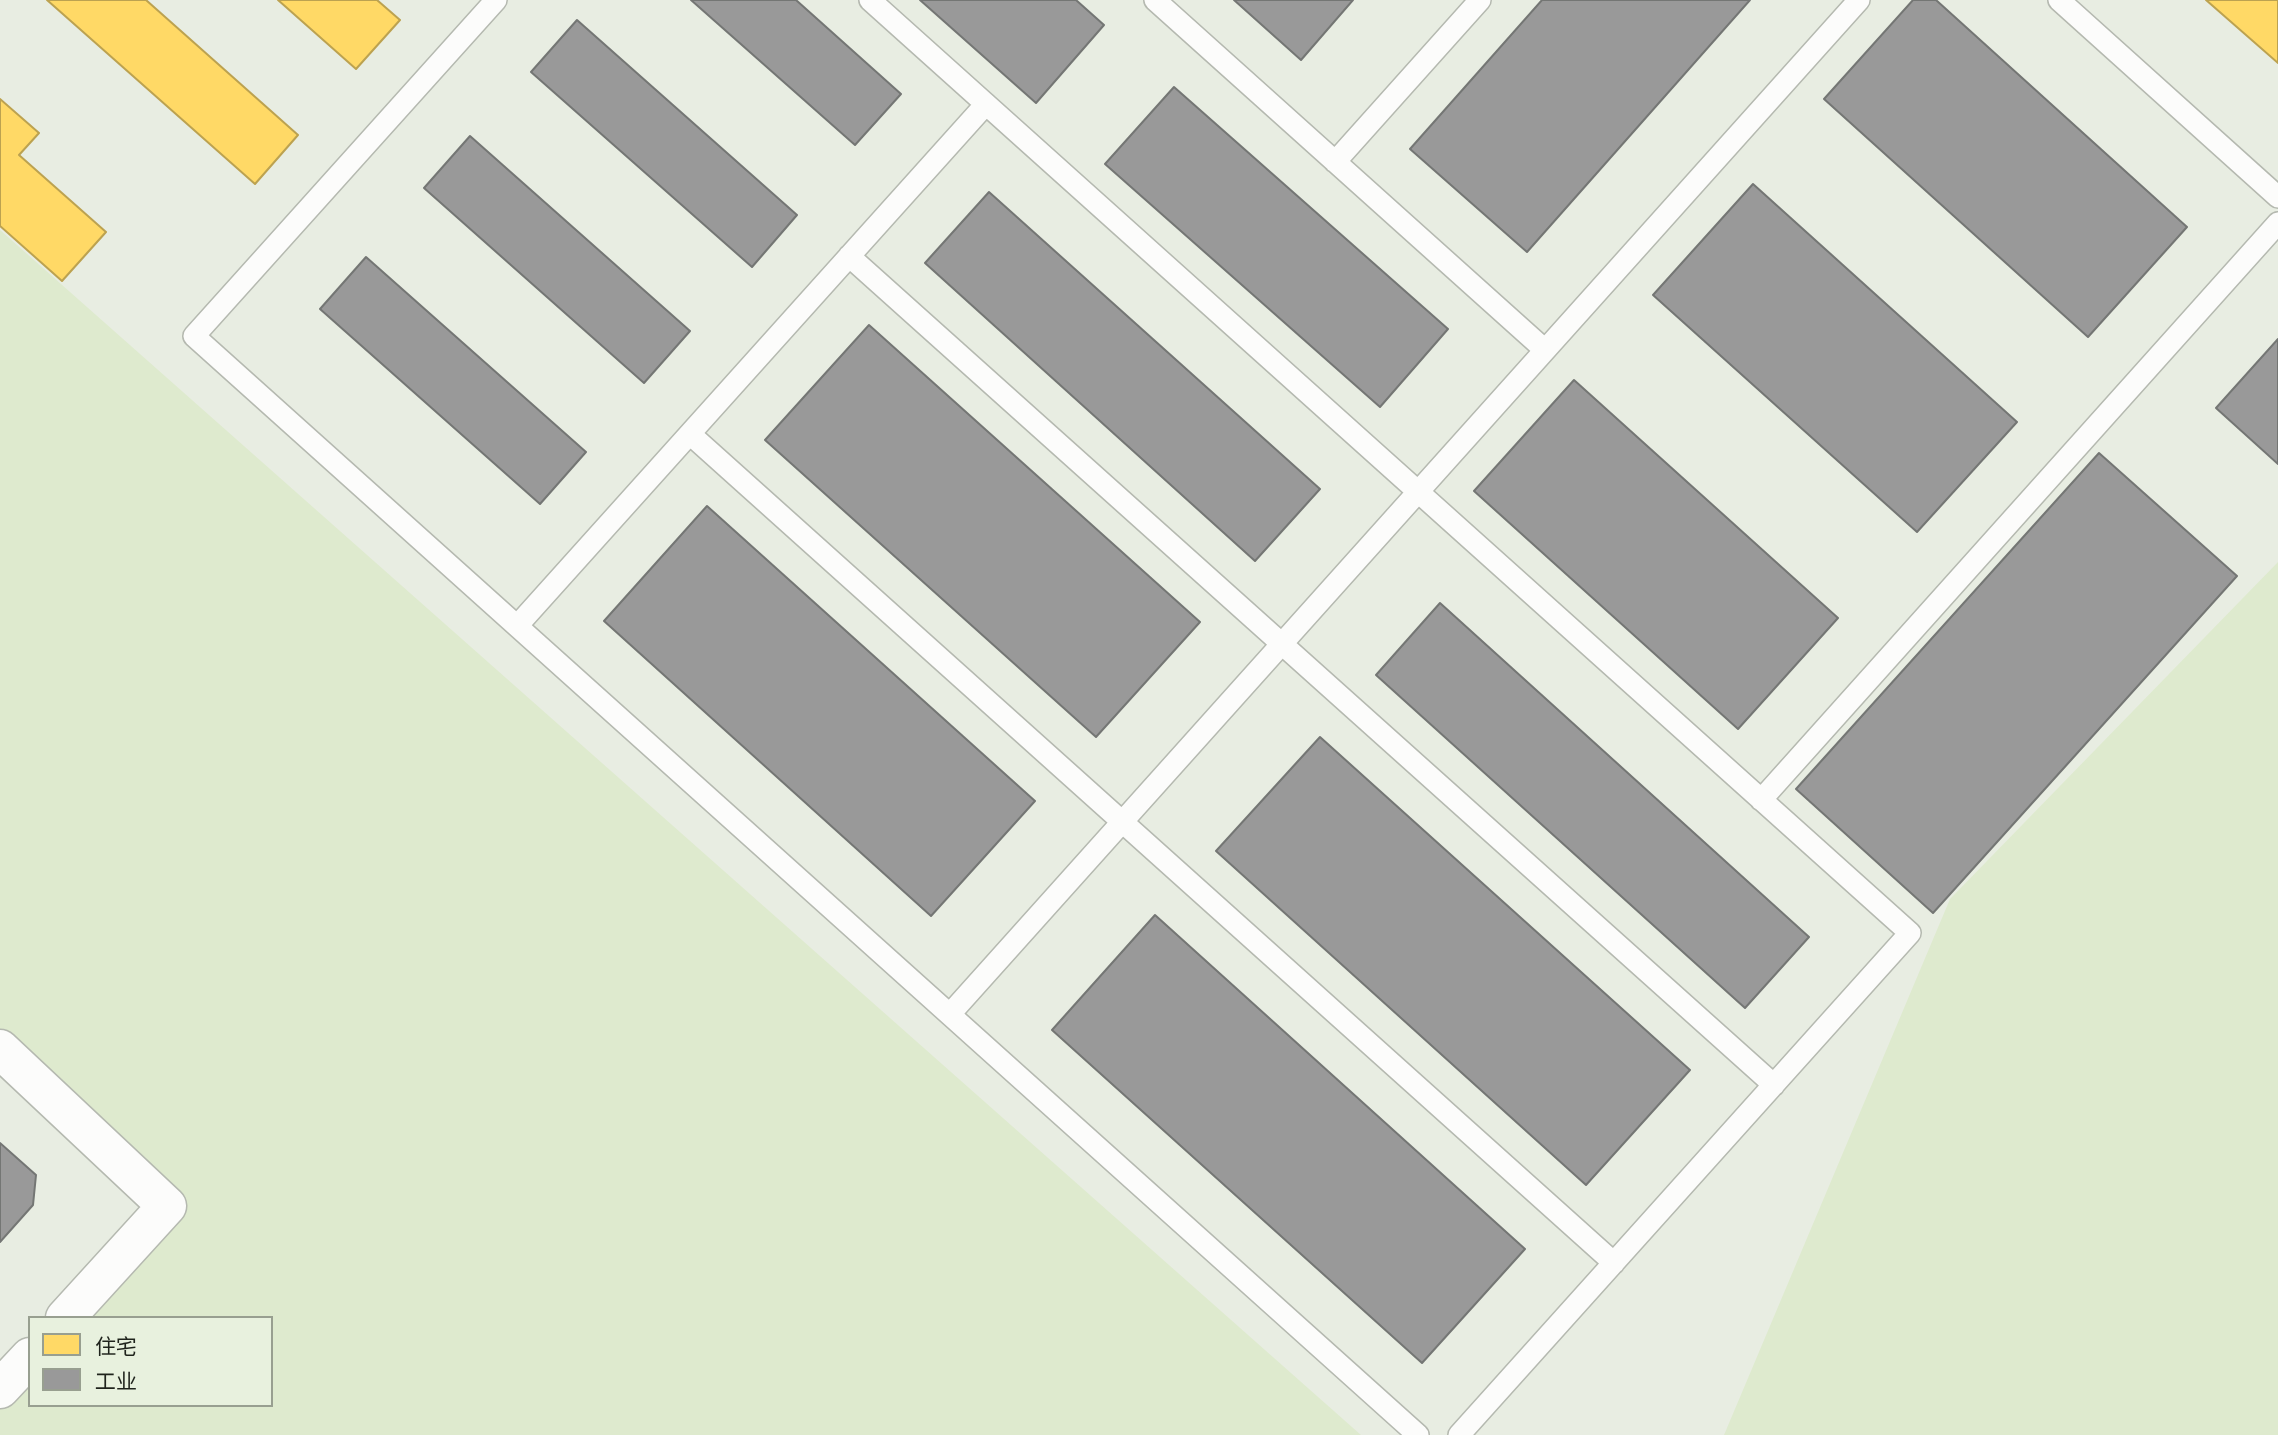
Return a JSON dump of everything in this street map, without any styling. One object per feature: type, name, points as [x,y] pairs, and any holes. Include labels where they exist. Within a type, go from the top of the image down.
[{"type":"street","points":[[0,1049],[167,1206],[67,1316]]},
{"type":"street","points":[[0,1389],[28,1359]]},
{"type":"lane","points":[[496,0],[194,336],[1418,1435]]},
{"type":"lane","points":[[870,0],[1910,933],[1460,1435]]},
{"type":"lane","points":[[1155,0],[1545,350]]},
{"type":"lane","points":[[950,1014],[1859,0]]},
{"type":"lane","points":[[2059,0],[2278,197]]},
{"type":"lane","points":[[1335,162],[1470,3]]},
{"type":"lane","points":[[517,626],[986,104]]},
{"type":"lane","points":[[1761,800],[2278,223]]},
{"type":"lane","points":[[849,256],[1773,1085]]},
{"type":"lane","points":[[690,434],[1614,1263]]},
{"type":"green space","points":[[0,230],[1361,1435],[0,1435],[0,1390],[28,1359],[28,1407],[273,1407],[273,1316],[68,1316],[166,1206],[0,1047]]},
{"type":"green space","points":[[2278,562],[2278,1435],[1724,1435],[1950,899]]},
{"type":"building: 住宅","points":[[47,0],[146,0],[298,135],[255,184]]},
{"type":"building: 住宅","points":[[278,0],[377,0],[400,20],[356,69]]},
{"type":"building: 住宅","points":[[2206,0],[2278,0],[2278,63]]},
{"type":"building: 住宅","points":[[0,99],[39,133],[19,155],[106,232],[62,281],[0,226]]},
{"type":"building: 工业","points":[[691,0],[796,0],[901,94],[855,145]]},
{"type":"building: 工业","points":[[920,0],[1076,0],[1104,25],[1036,103]]},
{"type":"building: 工业","points":[[1234,0],[1353,0],[1301,60]]},
{"type":"building: 工业","points":[[1542,0],[1750,0],[1527,252],[1410,149]]},
{"type":"building: 工业","points":[[1913,0],[1936,0],[2187,227],[2088,337],[1824,99]]},
{"type":"building: 工业","points":[[577,20],[797,215],[752,267],[531,72]]},
{"type":"building: 工业","points":[[1174,87],[1448,329],[1380,407],[1105,164]]},
{"type":"building: 工业","points":[[470,136],[690,331],[644,383],[424,188]]},
{"type":"building: 工业","points":[[1753,184],[2017,422],[1917,532],[1653,295]]},
{"type":"building: 工业","points":[[989,192],[1320,489],[1255,561],[925,263]]},
{"type":"building: 工业","points":[[366,257],[586,452],[540,504],[320,309]]},
{"type":"building: 工业","points":[[869,325],[1200,622],[1096,737],[765,440]]},
{"type":"building: 工业","points":[[2278,339],[2278,464],[2216,408]]},
{"type":"building: 工业","points":[[1574,380],[1838,618],[1738,729],[1474,491]]},
{"type":"building: 工业","points":[[2099,453],[2237,576],[1933,913],[1796,789]]},
{"type":"building: 工业","points":[[707,506],[1035,801],[931,916],[604,621]]},
{"type":"building: 工业","points":[[1440,603],[1809,937],[1745,1008],[1376,675]]},
{"type":"building: 工业","points":[[1320,737],[1690,1070],[1586,1185],[1216,851]]},
{"type":"building: 工业","points":[[1155,915],[1525,1249],[1422,1363],[1052,1030]]},
{"type":"building: 工业","points":[[0,1143],[36,1175],[33,1205],[0,1242]]}]
